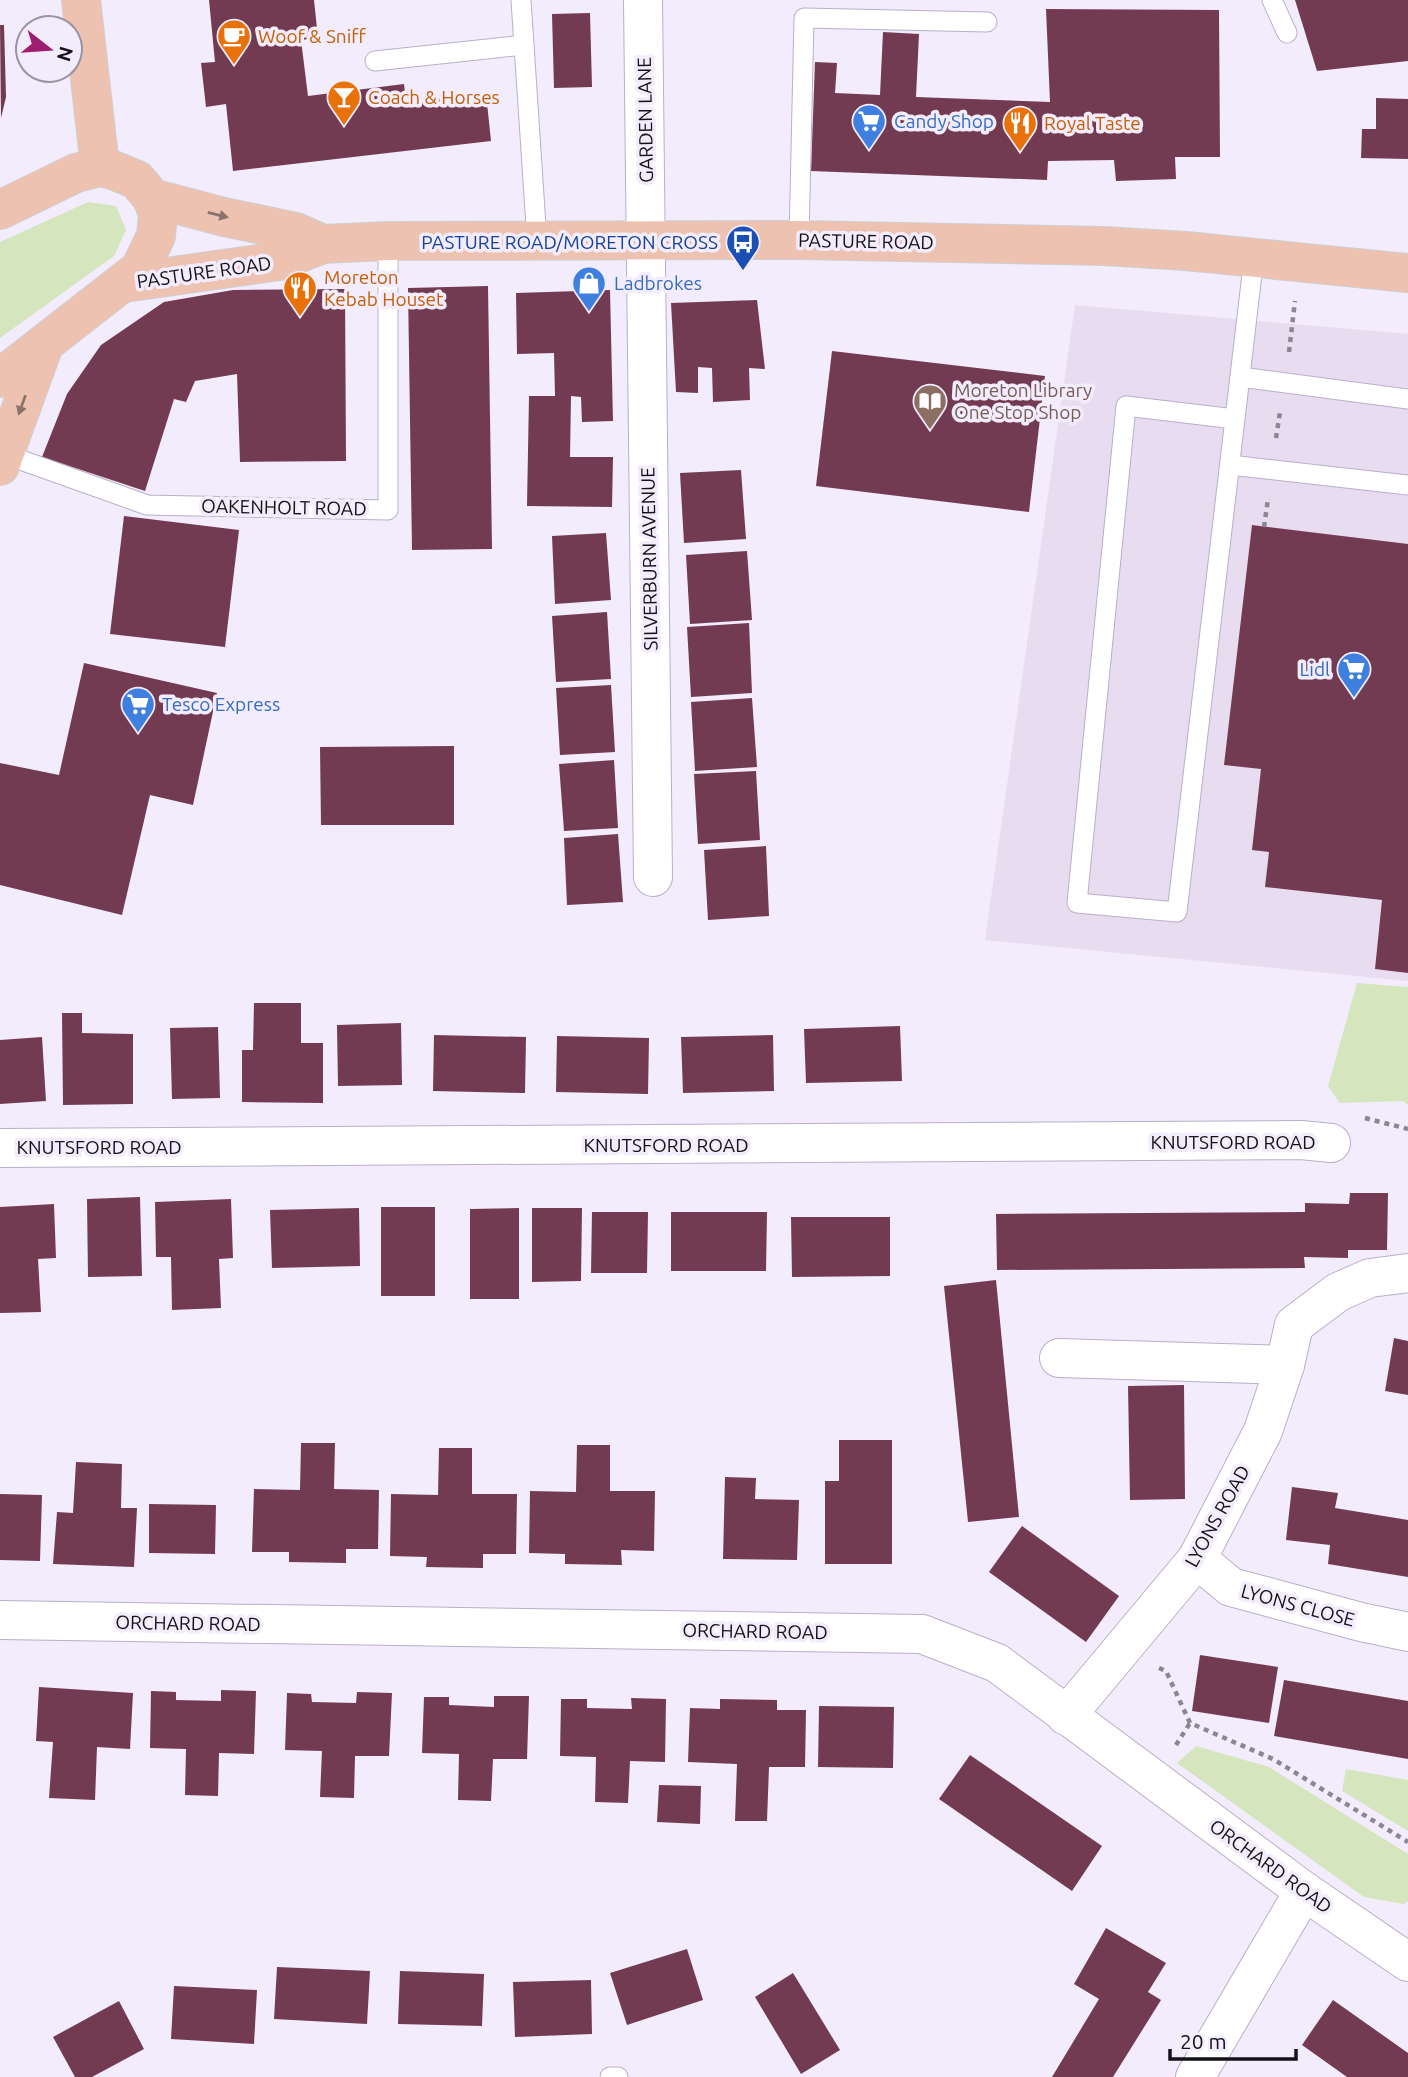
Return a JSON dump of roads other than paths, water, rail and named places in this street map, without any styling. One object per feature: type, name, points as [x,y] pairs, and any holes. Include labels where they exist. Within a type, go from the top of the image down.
[{"type":"main road","points":[[81,0],[100,167]]},
{"type":"main road","points":[[0,210],[76,173],[100,167],[137,180],[152,198],[158,214],[156,236],[140,269],[0,378]]},
{"type":"main road","name":"PASTURE ROAD","points":[[152,198],[296,232],[323,244]]},
{"type":"main road","name":"PASTURE ROAD","points":[[124,283],[280,261],[323,244],[388,241],[799,240],[1104,246],[1254,257],[1408,273]]},
{"type":"main road","points":[[2,460],[44,345]]},
{"type":"street","name":"GARDEN LANE","points":[[643,0],[646,241]]},
{"type":"street","name":"SILVERBURN AVENUE","points":[[646,241],[653,877]]},
{"type":"street","name":"KNUTSFORD ROAD","points":[[0,1148],[1301,1140],[1331,1143]]},
{"type":"street","name":"LYONS ROAD","points":[[1066,1716],[1197,1559],[1263,1431],[1285,1365],[1294,1325],[1338,1292],[1370,1278],[1408,1273]]},
{"type":"street","points":[[1059,1358],[1285,1365]]},
{"type":"street","name":"LYONS CLOSE","points":[[1197,1559],[1231,1587],[1408,1632]]},
{"type":"street","name":"ORCHARD ROAD","points":[[0,1620],[922,1634],[997,1663],[1304,1891],[1408,1962]]},
{"type":"street","points":[[1195,2077],[1304,1891]]},
{"type":"lane","points":[[521,0],[537,241]]},
{"type":"lane","points":[[1272,0],[1287,33]]},
{"type":"lane","points":[[799,240],[804,18],[988,22]]},
{"type":"lane","points":[[375,61],[524,45]]},
{"type":"lane","name":"OAKENHOLT ROAD","points":[[2,460],[146,505],[388,509],[388,241]]},
{"type":"lane","points":[[1235,419],[1126,406],[1077,903],[1177,912],[1230,465],[1254,257]]},
{"type":"lane","points":[[1240,377],[1408,399]]},
{"type":"lane","points":[[1230,465],[1408,485]]},
{"type":"lane","points":[[610,2077],[618,2077]]},
{"type":"place","name":"Woof & Sniff","points":[[234,66]]},
{"type":"place","name":"Coach & Horses","points":[[344,127]]},
{"type":"place","name":"Candy Shop","points":[[869,151]]},
{"type":"place","name":"Royal Taste","points":[[1020,153]]},
{"type":"place","name":"PASTURE ROAD/MORETON CROSS","points":[[743,272]]},
{"type":"place","name":"Ladbrokes","points":[[589,313]]},
{"type":"place","name":"Moreton Kebab Houset","points":[[300,318]]},
{"type":"place","name":"Moreton Library One Stop Shop","points":[[930,431]]},
{"type":"place","name":"Lidl","points":[[1354,699]]},
{"type":"place","name":"Tesco Express","points":[[138,734]]}]
